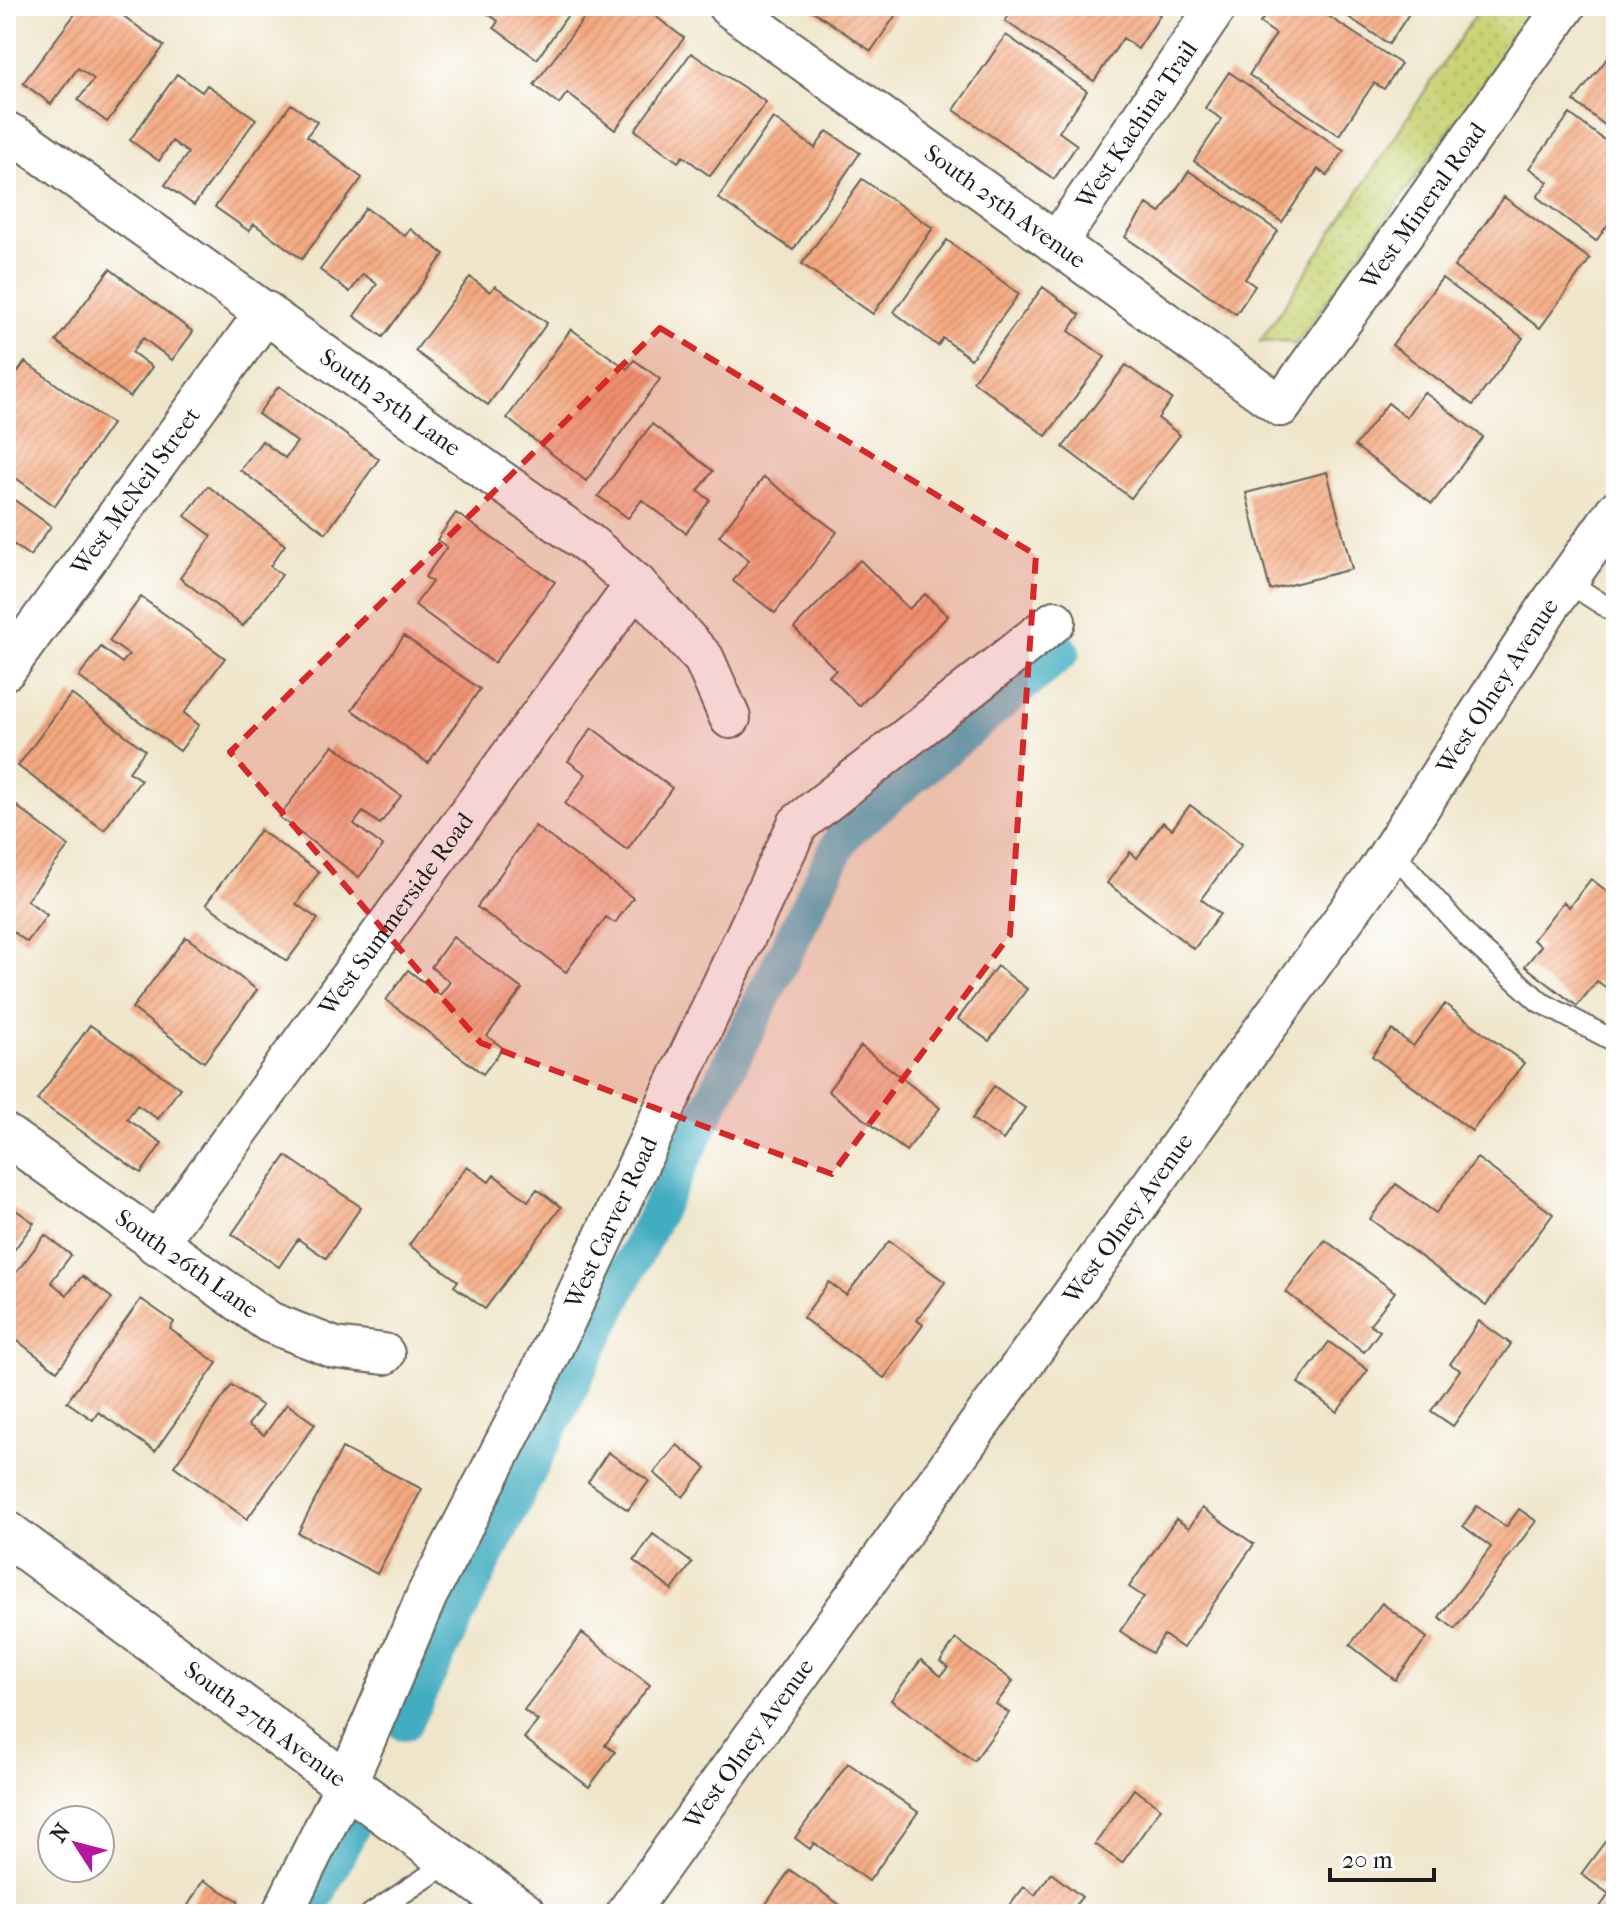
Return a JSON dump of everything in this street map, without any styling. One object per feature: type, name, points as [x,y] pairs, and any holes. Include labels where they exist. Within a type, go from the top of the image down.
[{"type":"street","name":"South 25th Avenue","points":[[728,6],[1281,406]]},
{"type":"street","name":"West Kachina Trail","points":[[1056,244],[1217,6]]},
{"type":"street","name":"West Mineral Road","points":[[1281,406],[1565,6]]},
{"type":"street","name":"South 25th Lane","points":[[6,132],[27,143],[589,544],[636,584],[704,659],[730,718]]},
{"type":"street","name":"West McNeil Street","points":[[6,669],[266,312]]},
{"type":"street","name":"West Olney Avenue","points":[[626,1914],[1392,851],[1566,581],[1616,511]]},
{"type":"street","name":"West Summerside Road","points":[[156,1244],[636,584]]},
{"type":"street","name":"West Carver Road","points":[[282,1914],[347,1782],[427,1595],[533,1389],[798,824],[1055,621]]},
{"type":"street","name":"South 26th Lane","points":[[6,1135],[269,1322],[335,1348],[384,1354]]},
{"type":"street","name":"South 27th Avenue","points":[[6,1533],[523,1914]]},
{"type":"lane","points":[[1566,581],[1616,613]]},
{"type":"lane","points":[[1392,851],[1471,940],[1540,1002],[1616,1042]]},
{"type":"lane","points":[[371,1914],[451,1861]]},
{"type":"highlighted area","points":[[660,328],[1036,555],[1010,935],[832,1174],[481,1043],[230,752]]},
{"type":"green space","points":[[1481,6],[1539,6],[1295,345],[1287,341],[1260,342]]},
{"type":"building","points":[[81,6],[110,6],[164,46],[107,122],[78,100],[94,79],[78,68],[51,104],[23,83]]},
{"type":"building","points":[[477,6],[574,6],[537,59],[494,28],[498,21]]},
{"type":"building","points":[[593,6],[642,6],[684,38],[615,130],[567,93],[559,104],[534,85]]},
{"type":"building","points":[[806,6],[902,6],[871,51]]},
{"type":"building","points":[[1015,6],[1146,6],[1160,15],[1138,49],[1123,38],[1094,81],[1005,21]]},
{"type":"building","points":[[1272,6],[1313,6],[1401,64],[1384,89],[1374,83],[1339,135],[1249,75],[1276,34],[1260,23]]},
{"type":"building","points":[[1332,6],[1414,6],[1389,44]]},
{"type":"building","points":[[1006,35],[1087,91],[1059,132],[1077,145],[1054,179],[954,110]]},
{"type":"building","points":[[1616,47],[1616,134],[1574,101]]},
{"type":"building","points":[[691,53],[766,102],[710,176],[683,156],[678,162],[635,130]]},
{"type":"building","points":[[1229,72],[1344,151],[1327,176],[1318,169],[1282,222],[1194,161],[1222,119],[1205,108]]},
{"type":"building","points":[[177,74],[202,92],[207,85],[256,119],[194,205],[165,185],[188,153],[172,141],[159,161],[130,140]]},
{"type":"building","points":[[291,104],[317,122],[307,136],[362,178],[302,259],[254,224],[249,231],[215,207]]},
{"type":"building","points":[[1570,114],[1616,149],[1616,213],[1596,241],[1537,197],[1548,182],[1529,168]]},
{"type":"building","points":[[773,118],[815,148],[827,131],[860,153],[793,250],[718,198]]},
{"type":"building","points":[[1189,171],[1278,231],[1245,279],[1255,286],[1236,314],[1125,237],[1147,204],[1160,213]]},
{"type":"building","points":[[862,179],[933,228],[873,314],[802,264]]},
{"type":"building","points":[[1504,197],[1590,259],[1540,328],[1454,267]]},
{"type":"building","points":[[366,208],[405,236],[410,229],[444,254],[383,337],[354,316],[377,284],[363,274],[350,292],[320,270]]},
{"type":"building","points":[[947,240],[1019,294],[971,359],[943,338],[938,346],[894,312]]},
{"type":"building","points":[[110,269],[193,332],[172,360],[143,338],[132,352],[152,367],[130,397],[56,341]]},
{"type":"building","points":[[470,277],[490,292],[495,286],[547,323],[488,405],[415,351]]},
{"type":"building","points":[[1442,278],[1523,338],[1473,405],[1392,345]]},
{"type":"building","points":[[1043,287],[1080,315],[1069,331],[1105,357],[1046,436],[973,381]]},
{"type":"building","points":[[571,329],[627,369],[634,360],[660,379],[586,481],[507,418]]},
{"type":"building","points":[[25,362],[112,424],[55,506],[6,471],[6,389]]},
{"type":"building","points":[[1126,365],[1172,399],[1158,418],[1180,435],[1131,498],[1063,447]]},
{"type":"building","points":[[279,386],[379,459],[326,533],[240,470],[262,441],[285,458],[297,442],[258,414]]},
{"type":"building","points":[[1424,392],[1483,437],[1432,504],[1355,446],[1388,403],[1406,417]]},
{"type":"building","points":[[652,424],[713,471],[698,491],[710,500],[686,533],[642,500],[628,518],[598,496]]},
{"type":"building","points":[[1327,472],[1352,569],[1270,590],[1246,493]]},
{"type":"building","points":[[764,477],[837,532],[775,613],[733,581],[749,560],[719,536]]},
{"type":"building","points":[[208,486],[285,545],[270,566],[282,575],[243,626],[180,578],[212,536],[185,516]]},
{"type":"building","points":[[6,494],[51,526],[30,556],[6,539]]},
{"type":"building","points":[[456,513],[555,582],[494,663],[415,605],[432,582],[425,577],[447,547],[437,540]]},
{"type":"building","points":[[860,560],[909,609],[925,594],[948,616],[859,706],[829,676],[836,670],[794,628]]},
{"type":"building","points":[[141,597],[225,658],[184,713],[199,725],[180,751],[79,677],[101,647],[122,663],[129,655],[109,641]]},
{"type":"building","points":[[404,636],[480,689],[428,763],[352,710]]},
{"type":"building","points":[[71,694],[145,750],[129,772],[141,780],[104,830],[18,766]]},
{"type":"building","points":[[592,728],[672,788],[627,850],[565,804],[586,774],[568,761]]},
{"type":"building","points":[[333,745],[401,796],[380,824],[363,812],[354,824],[383,846],[359,877],[279,817]]},
{"type":"building","points":[[6,798],[69,846],[27,900],[47,915],[27,942],[6,926]]},
{"type":"building","points":[[1190,805],[1242,844],[1201,899],[1220,914],[1194,949],[1107,883],[1130,852],[1137,858],[1163,822],[1172,829]]},
{"type":"building","points":[[535,826],[633,898],[615,923],[606,917],[566,972],[477,907]]},
{"type":"building","points":[[260,830],[319,872],[296,904],[318,919],[287,961],[206,904]]},
{"type":"building","points":[[1591,879],[1616,898],[1616,984],[1611,991],[1597,981],[1577,1006],[1525,966],[1541,946],[1533,940],[1563,902],[1569,907]]},
{"type":"building","points":[[186,937],[257,990],[204,1062],[132,1008]]},
{"type":"building","points":[[453,937],[522,989],[487,1036],[503,1048],[483,1074],[386,1000],[408,970],[440,995],[450,982],[431,967]]},
{"type":"building","points":[[997,966],[1027,989],[989,1041],[958,1019]]},
{"type":"building","points":[[1445,1004],[1524,1063],[1472,1131],[1372,1056],[1392,1030],[1413,1046]]},
{"type":"building","points":[[90,1025],[180,1088],[158,1119],[137,1105],[127,1119],[162,1143],[141,1173],[37,1100]]},
{"type":"building","points":[[861,1046],[940,1108],[906,1151],[828,1091]]},
{"type":"building","points":[[994,1086],[1025,1108],[1003,1140],[972,1119]]},
{"type":"building","points":[[286,1156],[361,1207],[326,1258],[298,1239],[279,1267],[232,1234]]},
{"type":"building","points":[[1477,1158],[1553,1214],[1486,1305],[1370,1219],[1396,1184],[1436,1213]]},
{"type":"building","points":[[467,1166],[489,1182],[494,1175],[528,1201],[537,1189],[561,1207],[485,1309],[454,1286],[458,1281],[409,1245]]},
{"type":"building","points":[[6,1203],[34,1223],[6,1261]]},
{"type":"building","points":[[45,1235],[71,1255],[51,1282],[67,1295],[82,1276],[112,1298],[57,1371],[6,1332],[6,1286]]},
{"type":"building","points":[[1325,1240],[1395,1292],[1370,1324],[1380,1331],[1364,1352],[1286,1292]]},
{"type":"building","points":[[889,1241],[945,1282],[917,1320],[923,1325],[884,1378],[803,1318],[829,1282],[846,1295]]},
{"type":"building","points":[[141,1299],[174,1322],[170,1329],[217,1363],[155,1451],[98,1412],[93,1420],[67,1402]]},
{"type":"building","points":[[1479,1321],[1511,1344],[1453,1426],[1431,1411],[1460,1370],[1450,1364]]},
{"type":"building","points":[[1329,1342],[1368,1370],[1337,1412],[1298,1383]]},
{"type":"building","points":[[232,1385],[262,1406],[248,1425],[264,1435],[287,1404],[315,1424],[247,1519],[174,1466]]},
{"type":"building","points":[[677,1445],[706,1468],[683,1497],[654,1473]]},
{"type":"building","points":[[342,1448],[422,1489],[377,1574],[298,1533]]},
{"type":"building","points":[[608,1452],[649,1481],[628,1510],[588,1482]]},
{"type":"building","points":[[1477,1506],[1506,1527],[1519,1509],[1536,1521],[1455,1629],[1439,1617],[1491,1547],[1463,1526]]},
{"type":"building","points":[[1202,1508],[1254,1544],[1183,1648],[1164,1635],[1152,1653],[1120,1631],[1144,1597],[1129,1587],[1176,1519],[1189,1528]]},
{"type":"building","points":[[653,1534],[692,1563],[672,1590],[634,1561]]},
{"type":"building","points":[[1382,1603],[1427,1638],[1395,1680],[1350,1645]]},
{"type":"building","points":[[582,1633],[650,1685],[605,1745],[615,1752],[589,1787],[524,1738],[538,1721],[524,1710]]},
{"type":"building","points":[[956,1639],[1013,1681],[996,1704],[1009,1713],[974,1761],[891,1700],[921,1660],[941,1676],[948,1667],[940,1662]]},
{"type":"building","points":[[848,1763],[918,1812],[869,1881],[814,1843],[810,1849],[795,1838]]},
{"type":"building","points":[[1134,1789],[1161,1808],[1122,1863],[1095,1844]]},
{"type":"building","points":[[1610,1835],[1616,1839],[1616,1914],[1595,1914],[1609,1894],[1581,1874]]},
{"type":"building","points":[[790,1870],[853,1914],[759,1914]]},
{"type":"building","points":[[1051,1873],[1082,1897],[1068,1914],[1003,1914],[1024,1887],[1035,1895]]},
{"type":"building","points":[[203,1880],[239,1901],[231,1914],[183,1914]]},
{"type":"waterway","points":[[404,1723],[844,834],[1062,652]]},
{"type":"waterway","points":[[307,1914],[351,1828]]}]
